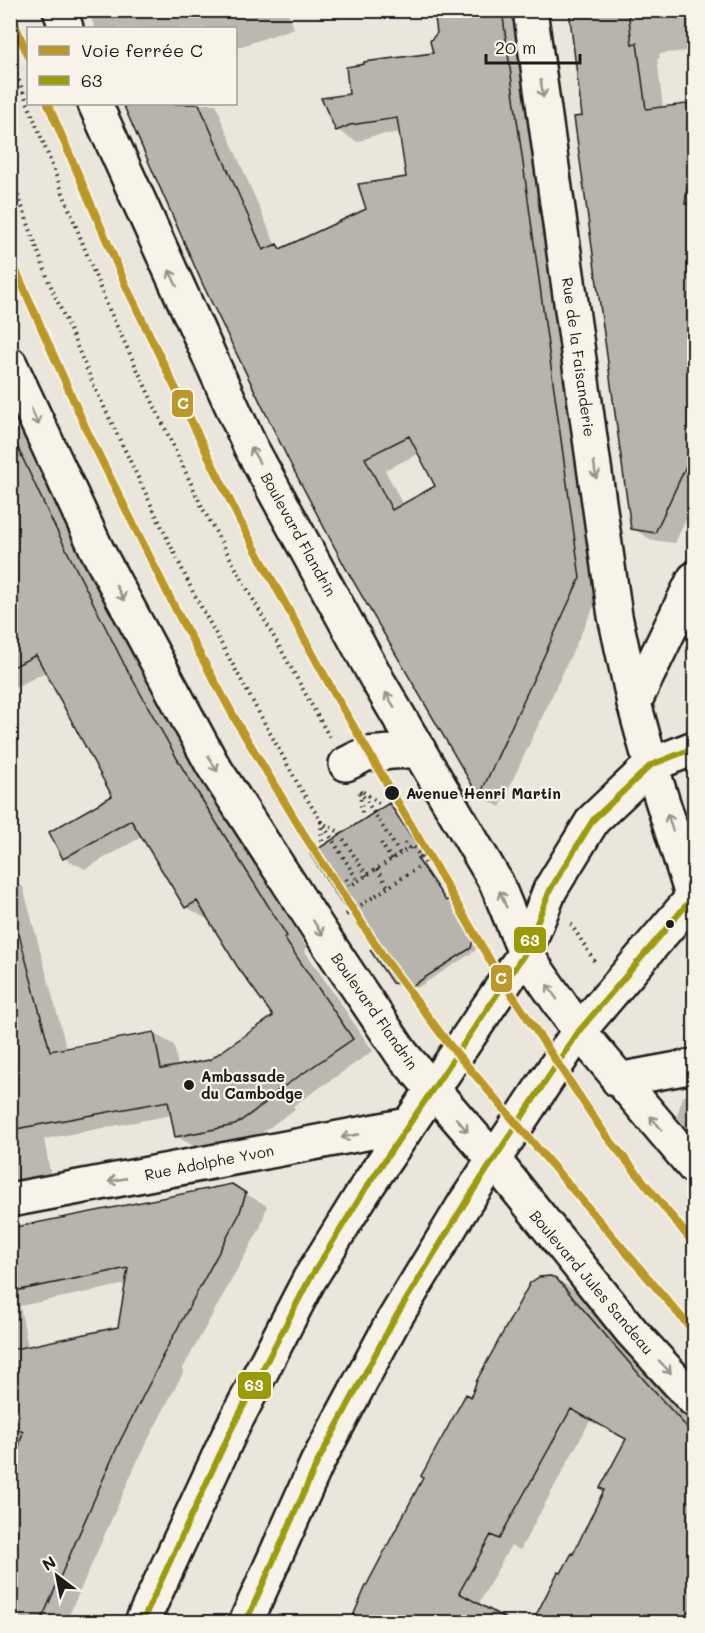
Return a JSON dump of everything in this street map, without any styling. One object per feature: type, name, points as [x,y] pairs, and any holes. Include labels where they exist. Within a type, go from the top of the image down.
[{"type":"street","points":[[60,10],[66,27]]},
{"type":"street","name":"Rue de la Faisanderie","points":[[530,10],[616,623],[651,765],[694,897]]},
{"type":"street","name":"Boulevard Flandrin","points":[[95,105],[250,446],[378,681],[496,882],[525,953],[579,1031],[618,1080],[694,1167]]},
{"type":"street","name":"Boulevard Flandrin","points":[[10,364],[97,550],[212,764],[398,1048],[494,1160]]},
{"type":"street","points":[[634,703],[694,579]]},
{"type":"street","points":[[142,1623],[232,1428],[309,1280],[366,1188],[525,953],[550,890],[593,820],[651,765],[694,748]]},
{"type":"street","points":[[347,767],[366,754],[419,750]]},
{"type":"street","points":[[246,1623],[317,1463],[392,1323],[465,1203],[579,1031],[694,897]]},
{"type":"street","points":[[618,1080],[694,1066]]},
{"type":"street","name":"Rue Adolphe Yvon","points":[[10,1200],[408,1125]]},
{"type":"street","name":"Boulevard Jules Sandeau","points":[[494,1160],[632,1332],[694,1400]]},
{"type":"path","points":[[10,58],[27,101]]},
{"type":"path","points":[[28,105],[106,303],[202,509],[282,655],[370,808],[400,854]]},
{"type":"path","points":[[10,173],[49,282],[95,388],[193,592],[329,837],[358,881]]},
{"type":"path","points":[[347,767],[379,803]]},
{"type":"path","points":[[347,767],[362,813]]},
{"type":"path","points":[[321,822],[322,841]]},
{"type":"path","points":[[321,822],[339,832],[367,876]]},
{"type":"path","points":[[404,842],[409,848]]},
{"type":"path","points":[[381,843],[392,860]]},
{"type":"path","points":[[346,879],[350,886],[413,846],[424,864],[350,912]]},
{"type":"path","points":[[377,869],[388,887]]},
{"type":"path","points":[[570,924],[596,964]]},
{"type":"building","points":[[434,10],[502,10],[580,578],[479,797],[345,567],[289,461],[203,285],[123,105],[199,105],[263,250],[277,244],[280,249],[366,209],[358,184],[406,177],[397,118],[350,125],[336,131],[321,98],[349,94],[346,67],[364,64],[364,62],[433,53],[430,41],[437,33]],"holes":[[[409,436],[435,486],[392,510],[365,458]]]},
{"type":"building","points":[[569,10],[628,10],[632,44],[637,43],[646,109],[694,103],[694,133],[685,204],[694,202],[694,449],[655,533],[631,529],[574,117],[582,116]]},
{"type":"building","points":[[10,431],[51,519],[124,664],[183,769],[287,936],[284,938],[353,1039],[273,1094],[275,1096],[235,1125],[175,1137],[168,1101],[10,1130],[10,935],[19,934],[50,1051],[154,1032],[161,1069],[209,1060],[273,1016],[237,966],[197,901],[185,908],[131,820],[63,859],[49,832],[112,796],[36,655],[11,668]]},
{"type":"building","points":[[389,803],[423,854],[417,858],[446,901],[454,896],[476,928],[471,948],[412,986],[392,983],[370,950],[378,945],[350,901],[343,905],[310,854]]},
{"type":"building","points":[[232,1184],[246,1193],[239,1215],[162,1357],[119,1443],[40,1623],[10,1623],[10,1481],[17,1478],[15,1460],[23,1432],[10,1426],[10,1350],[118,1327],[128,1268],[10,1292],[10,1228]]},
{"type":"building","points":[[539,1277],[556,1278],[694,1435],[694,1623],[532,1623],[558,1572],[561,1573],[573,1554],[604,1490],[600,1488],[626,1439],[571,1409],[499,1539],[491,1535],[459,1593],[514,1623],[350,1623],[365,1588],[423,1478],[421,1476],[466,1394],[471,1397],[477,1380],[530,1283]]},
{"type":"rail line","name":"C","points":[[10,12],[27,54]]},
{"type":"rail line","name":"C","points":[[48,105],[127,288],[164,365],[240,521],[334,693],[495,969],[604,1133],[694,1244]]},
{"type":"rail line","name":"C","points":[[10,257],[87,431],[178,614],[239,726],[305,836],[385,959],[447,1042],[694,1332]]},
{"type":"transit line","name":"63","points":[[142,1622],[232,1428],[309,1280],[366,1188],[525,953],[550,890],[593,820],[651,765],[694,748]]},
{"type":"transit line","name":"63","points":[[246,1622],[317,1463],[392,1323],[465,1203],[579,1031],[694,896]]},
{"type":"place","name":"Avenue Henri Martin","points":[[392,793]]},
{"type":"place","name":"Ambassade du Cambodge","points":[[189,1085]]}]
